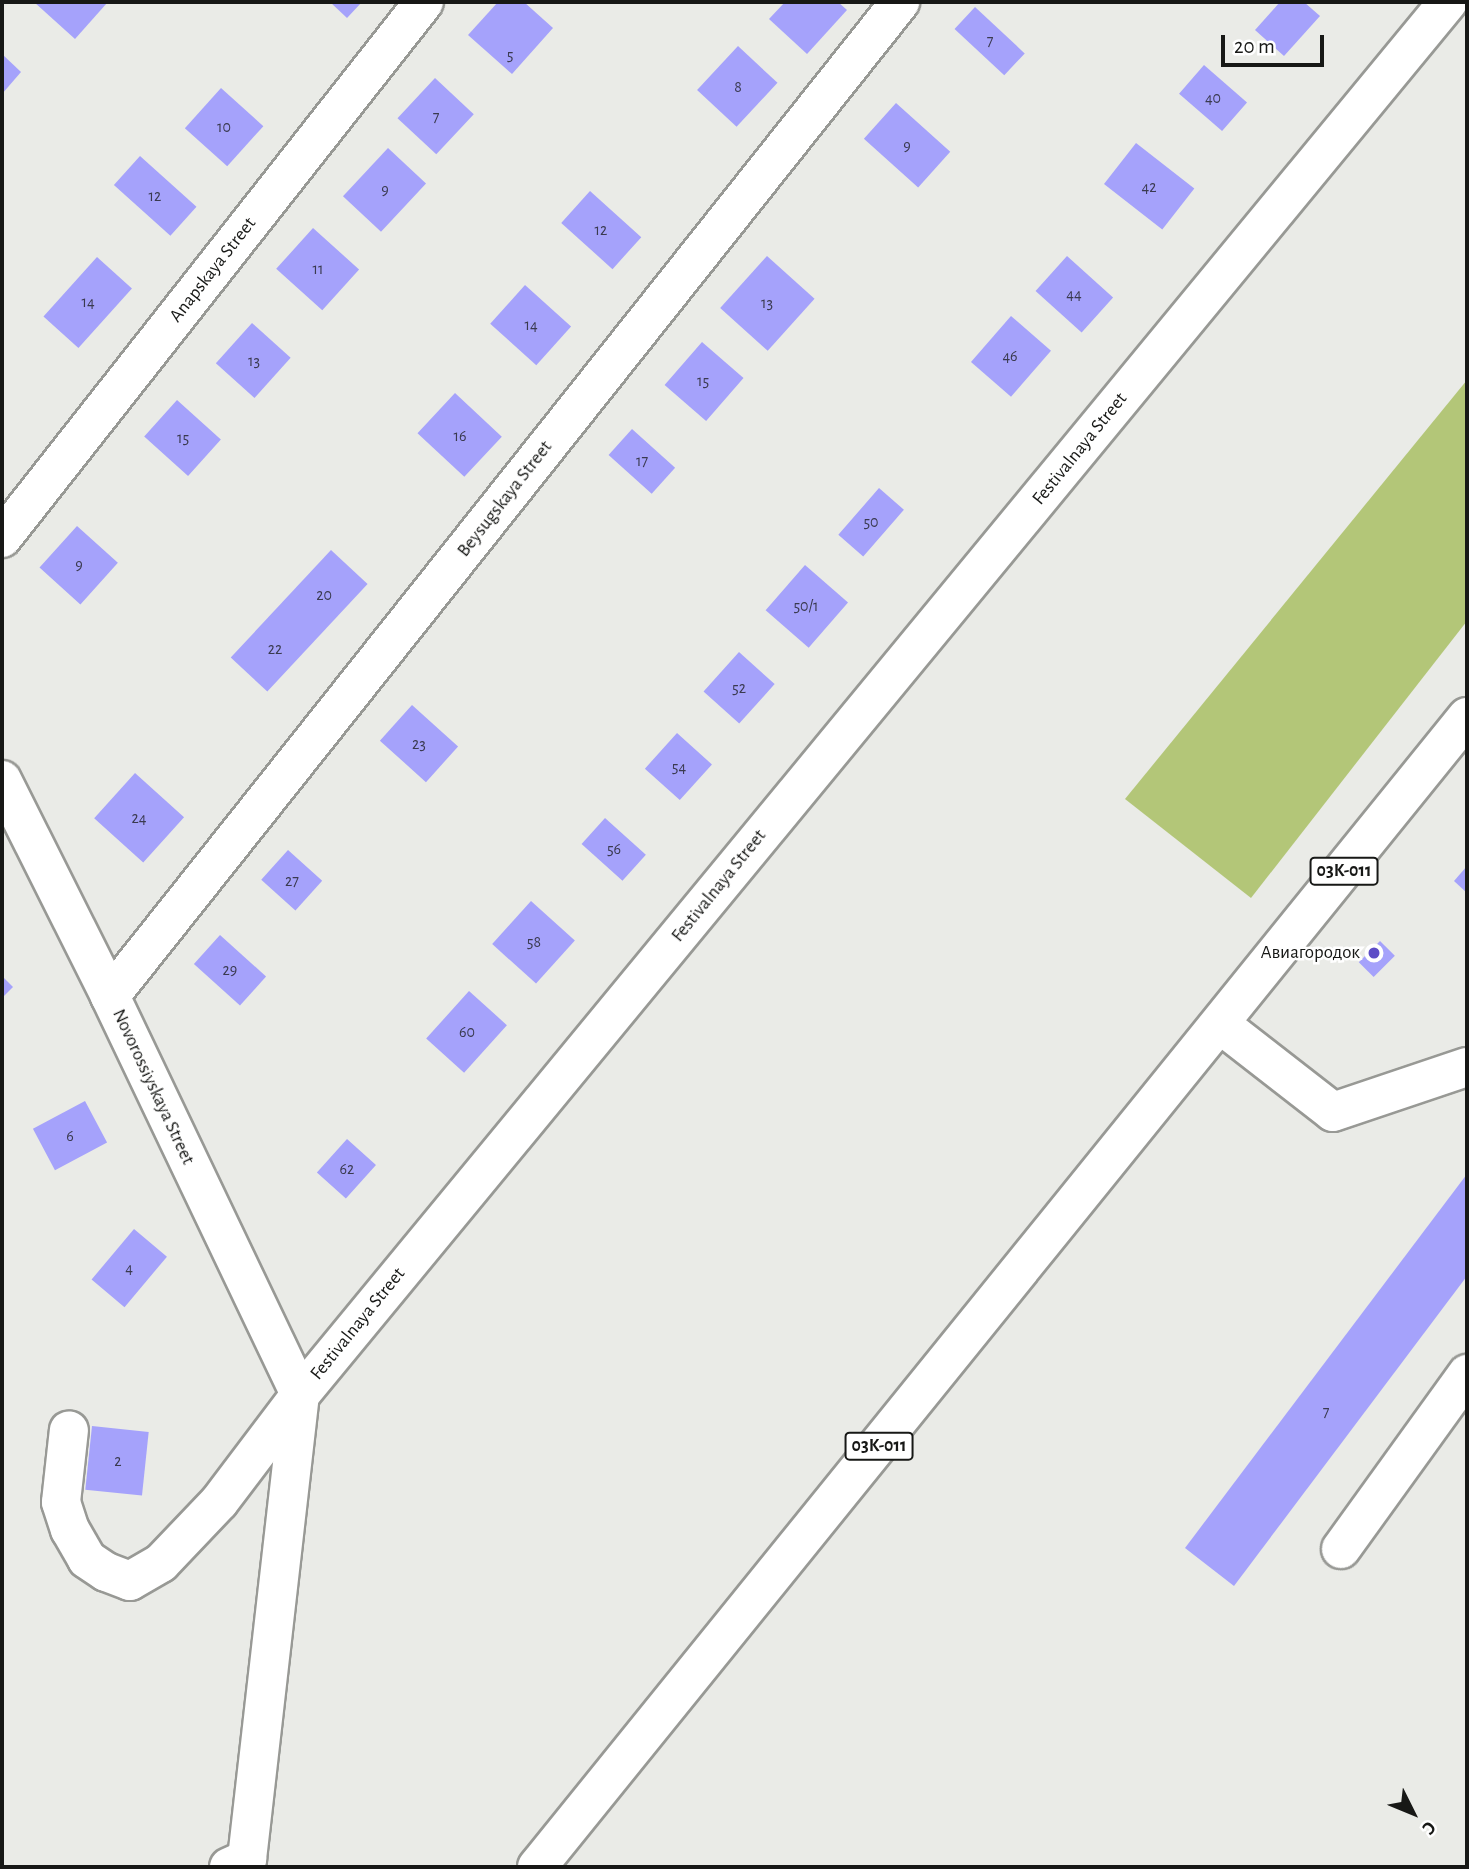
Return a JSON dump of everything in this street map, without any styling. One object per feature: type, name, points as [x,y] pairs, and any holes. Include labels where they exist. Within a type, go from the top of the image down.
[{"type":"street","name":"Anapskaya Street","points":[[2,537],[424,2]]},
{"type":"street","name":"Beysugskaya Street","points":[[110,996],[900,2]]},
{"type":"street","name":"Festivalnaya Street","points":[[244,1865],[300,1395],[1448,2]]},
{"type":"street","name":"03К-011","points":[[537,1867],[1467,717]]},
{"type":"street","name":"Novorossiyskaya Street","points":[[2,780],[110,996],[300,1395]]},
{"type":"street","points":[[1220,1024],[1333,1112],[1467,1066]]},
{"type":"street","points":[[1341,1549],[1467,1374]]},
{"type":"street","points":[[69,1430],[61,1502],[70,1530],[87,1559],[106,1572],[130,1581],[161,1563],[219,1502],[300,1395]]},
{"type":"green space","points":[[1467,380],[1467,621],[1251,898],[1125,799]]},
{"type":"building","points":[[34,2],[105,2],[107,3],[75,39]]},
{"type":"building","points":[[330,2],[362,2],[347,18]]},
{"type":"building","points":[[498,2],[524,2],[553,28],[512,74],[468,35]]},
{"type":"building","points":[[785,2],[838,2],[847,10],[807,54],[769,19]]},
{"type":"building","points":[[1280,2],[1304,2],[1320,16],[1284,56],[1255,30]]},
{"type":"building","points":[[975,7],[1025,53],[1004,75],[955,29]]},
{"type":"building","points":[[738,46],[777,83],[737,127],[697,90]]},
{"type":"building","points":[[2,54],[21,72],[2,94]]},
{"type":"building","points":[[1204,65],[1247,102],[1222,131],[1179,94]]},
{"type":"building","points":[[435,78],[474,114],[436,154],[397,118]]},
{"type":"building","points":[[221,88],[263,126],[227,166],[185,128]]},
{"type":"building","points":[[896,103],[950,152],[918,188],[864,139]]},
{"type":"building","points":[[1136,143],[1194,189],[1162,230],[1104,184]]},
{"type":"building","points":[[388,148],[426,183],[381,232],[343,196]]},
{"type":"building","points":[[140,156],[196,207],[170,236],[114,185]]},
{"type":"building","points":[[590,191],[641,237],[613,269],[561,223]]},
{"type":"building","points":[[313,228],[359,269],[322,310],[276,269]]},
{"type":"building","points":[[767,256],[815,299],[768,351],[720,308]]},
{"type":"building","points":[[1067,256],[1113,297],[1082,332],[1036,291]]},
{"type":"building","points":[[97,257],[132,288],[78,348],[43,316]]},
{"type":"building","points":[[525,285],[571,326],[536,365],[490,324]]},
{"type":"building","points":[[1011,316],[1051,351],[1011,397],[971,362]]},
{"type":"building","points":[[252,323],[291,358],[255,398],[216,363]]},
{"type":"building","points":[[702,342],[744,378],[706,421],[665,385]]},
{"type":"building","points":[[455,393],[502,437],[464,477],[417,433]]},
{"type":"building","points":[[177,400],[221,439],[188,476],[144,436]]},
{"type":"building","points":[[632,429],[675,468],[652,494],[609,455]]},
{"type":"building","points":[[879,488],[904,510],[863,556],[838,535]]},
{"type":"building","points":[[77,526],[118,563],[80,604],[40,568]]},
{"type":"building","points":[[331,550],[368,584],[267,692],[231,658]]},
{"type":"building","points":[[805,565],[848,602],[809,648],[766,610]]},
{"type":"building","points":[[739,652],[775,684],[739,724],[704,691]]},
{"type":"building","points":[[412,705],[458,746],[426,782],[380,741]]},
{"type":"building","points":[[677,733],[712,764],[680,800],[645,769]]},
{"type":"building","points":[[135,773],[184,817],[143,862],[94,818]]},
{"type":"building","points":[[605,818],[646,855],[622,881],[582,844]]},
{"type":"building","points":[[288,850],[322,881],[295,911],[261,880]]},
{"type":"building","points":[[1467,866],[1467,893],[1454,881]]},
{"type":"building","points":[[531,901],[575,940],[536,984],[492,944]]},
{"type":"building","points":[[220,935],[266,976],[240,1005],[194,964]]},
{"type":"building","points":[[1380,941],[1395,956],[1374,977],[1359,962]]},
{"type":"building","points":[[2,976],[13,987],[2,998]]},
{"type":"building","points":[[469,991],[507,1025],[464,1073],[426,1039]]},
{"type":"building","points":[[85,1101],[107,1142],[55,1170],[33,1129]]},
{"type":"building","points":[[347,1139],[376,1165],[346,1199],[317,1172]]},
{"type":"building","points":[[1467,1174],[1467,1276],[1234,1586],[1185,1548]]},
{"type":"building","points":[[134,1229],[167,1257],[125,1307],[92,1280]]},
{"type":"building","points":[[92,1426],[149,1432],[142,1496],[85,1490]]},
{"type":"place","name":"Авиагородок","points":[[1374,953]]}]
